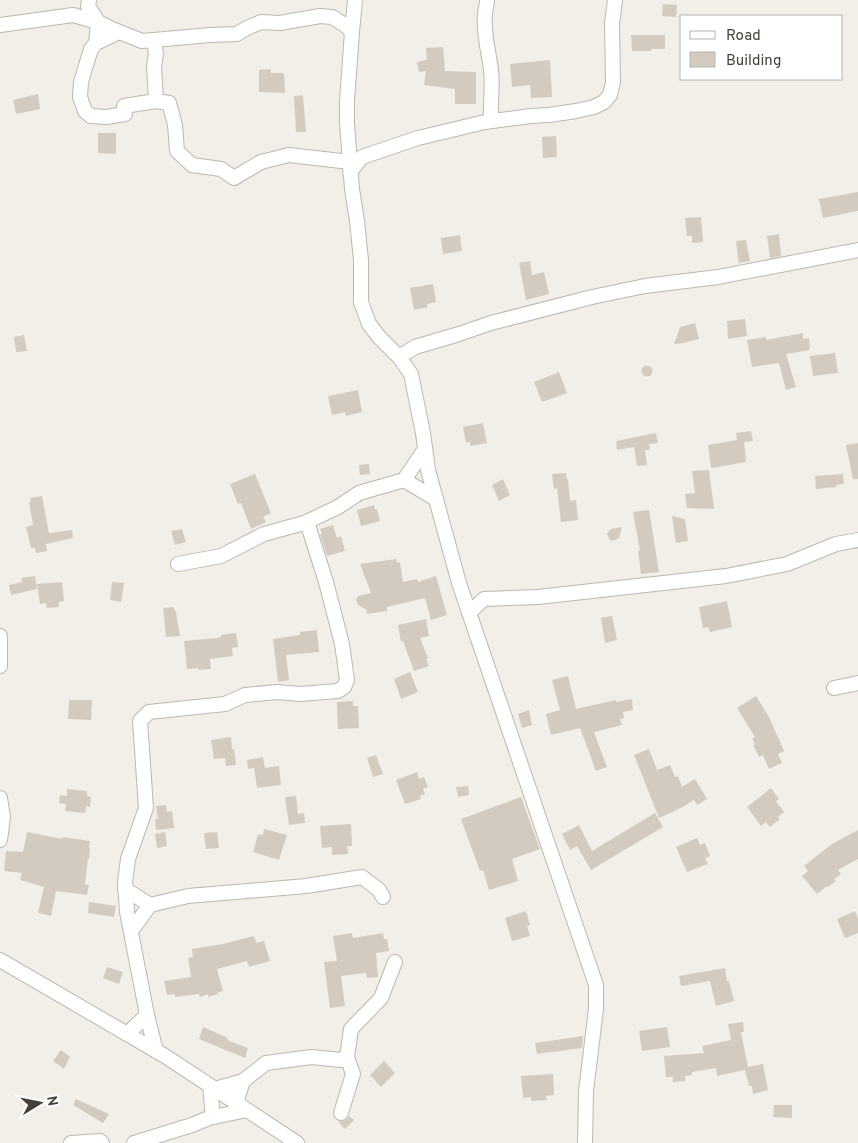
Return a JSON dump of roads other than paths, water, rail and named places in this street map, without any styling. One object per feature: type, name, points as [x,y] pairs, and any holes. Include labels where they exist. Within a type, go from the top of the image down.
[{"type":"street","points":[[73,15],[88,0]]},
{"type":"street","points":[[88,0],[88,6],[98,22],[96,43]]},
{"type":"street","points":[[355,0],[347,123],[353,161],[361,260],[361,302],[369,324],[411,374],[428,470],[459,583],[596,985],[596,1009],[586,1091],[586,1143]]},
{"type":"street","points":[[487,0],[484,17],[491,69],[491,121]]},
{"type":"street","points":[[118,32],[96,43],[91,49],[81,82],[80,98],[85,110],[92,116],[106,117],[125,114],[124,106],[156,101],[169,103],[175,125],[177,151],[192,165],[221,169],[234,178],[261,162],[290,154],[353,161],[418,138],[491,121],[558,114],[594,107],[604,102],[610,95],[613,82],[612,23],[615,0]]},
{"type":"street","points":[[0,25],[73,15],[98,22],[142,41],[237,34],[261,22],[280,24],[320,16],[332,18],[345,25],[352,32]]},
{"type":"street","points":[[154,40],[156,54],[154,66],[156,101]]},
{"type":"street","points":[[399,358],[415,347],[491,323],[573,301],[646,286],[718,278],[858,250]]},
{"type":"street","points":[[178,564],[221,556],[264,534],[307,522],[359,493],[404,480],[425,449]]},
{"type":"street","points":[[404,480],[436,498]]},
{"type":"street","points":[[156,1051],[127,912],[125,889],[128,859],[146,808],[140,721],[149,712],[224,704],[245,695],[277,692],[300,694],[338,691],[344,687],[347,680],[342,644],[326,582],[307,522]]},
{"type":"street","points":[[469,613],[484,599],[538,597],[717,577],[787,564],[836,544],[858,540]]},
{"type":"street","points":[[0,636],[0,666]]},
{"type":"street","points":[[834,688],[858,683]]},
{"type":"street","points":[[0,798],[3,817],[0,840]]},
{"type":"street","points":[[131,931],[150,905],[188,896],[306,886],[362,877],[379,890],[383,897]]},
{"type":"street","points":[[125,889],[150,905]]},
{"type":"street","points":[[341,1113],[353,1074],[347,1057],[351,1029],[381,998],[395,962]]},
{"type":"street","points":[[4,966],[156,1051],[297,1143]]},
{"type":"street","points":[[126,1034],[147,1015]]},
{"type":"street","points":[[213,1087],[243,1081],[266,1063],[312,1056],[341,1060],[347,1057]]},
{"type":"street","points":[[242,1106],[243,1081]]},
{"type":"street","points":[[213,1087],[213,1117]]},
{"type":"street","points":[[134,1143],[192,1125],[242,1106]]},
{"type":"street","points":[[71,1143],[98,1143]]}]
